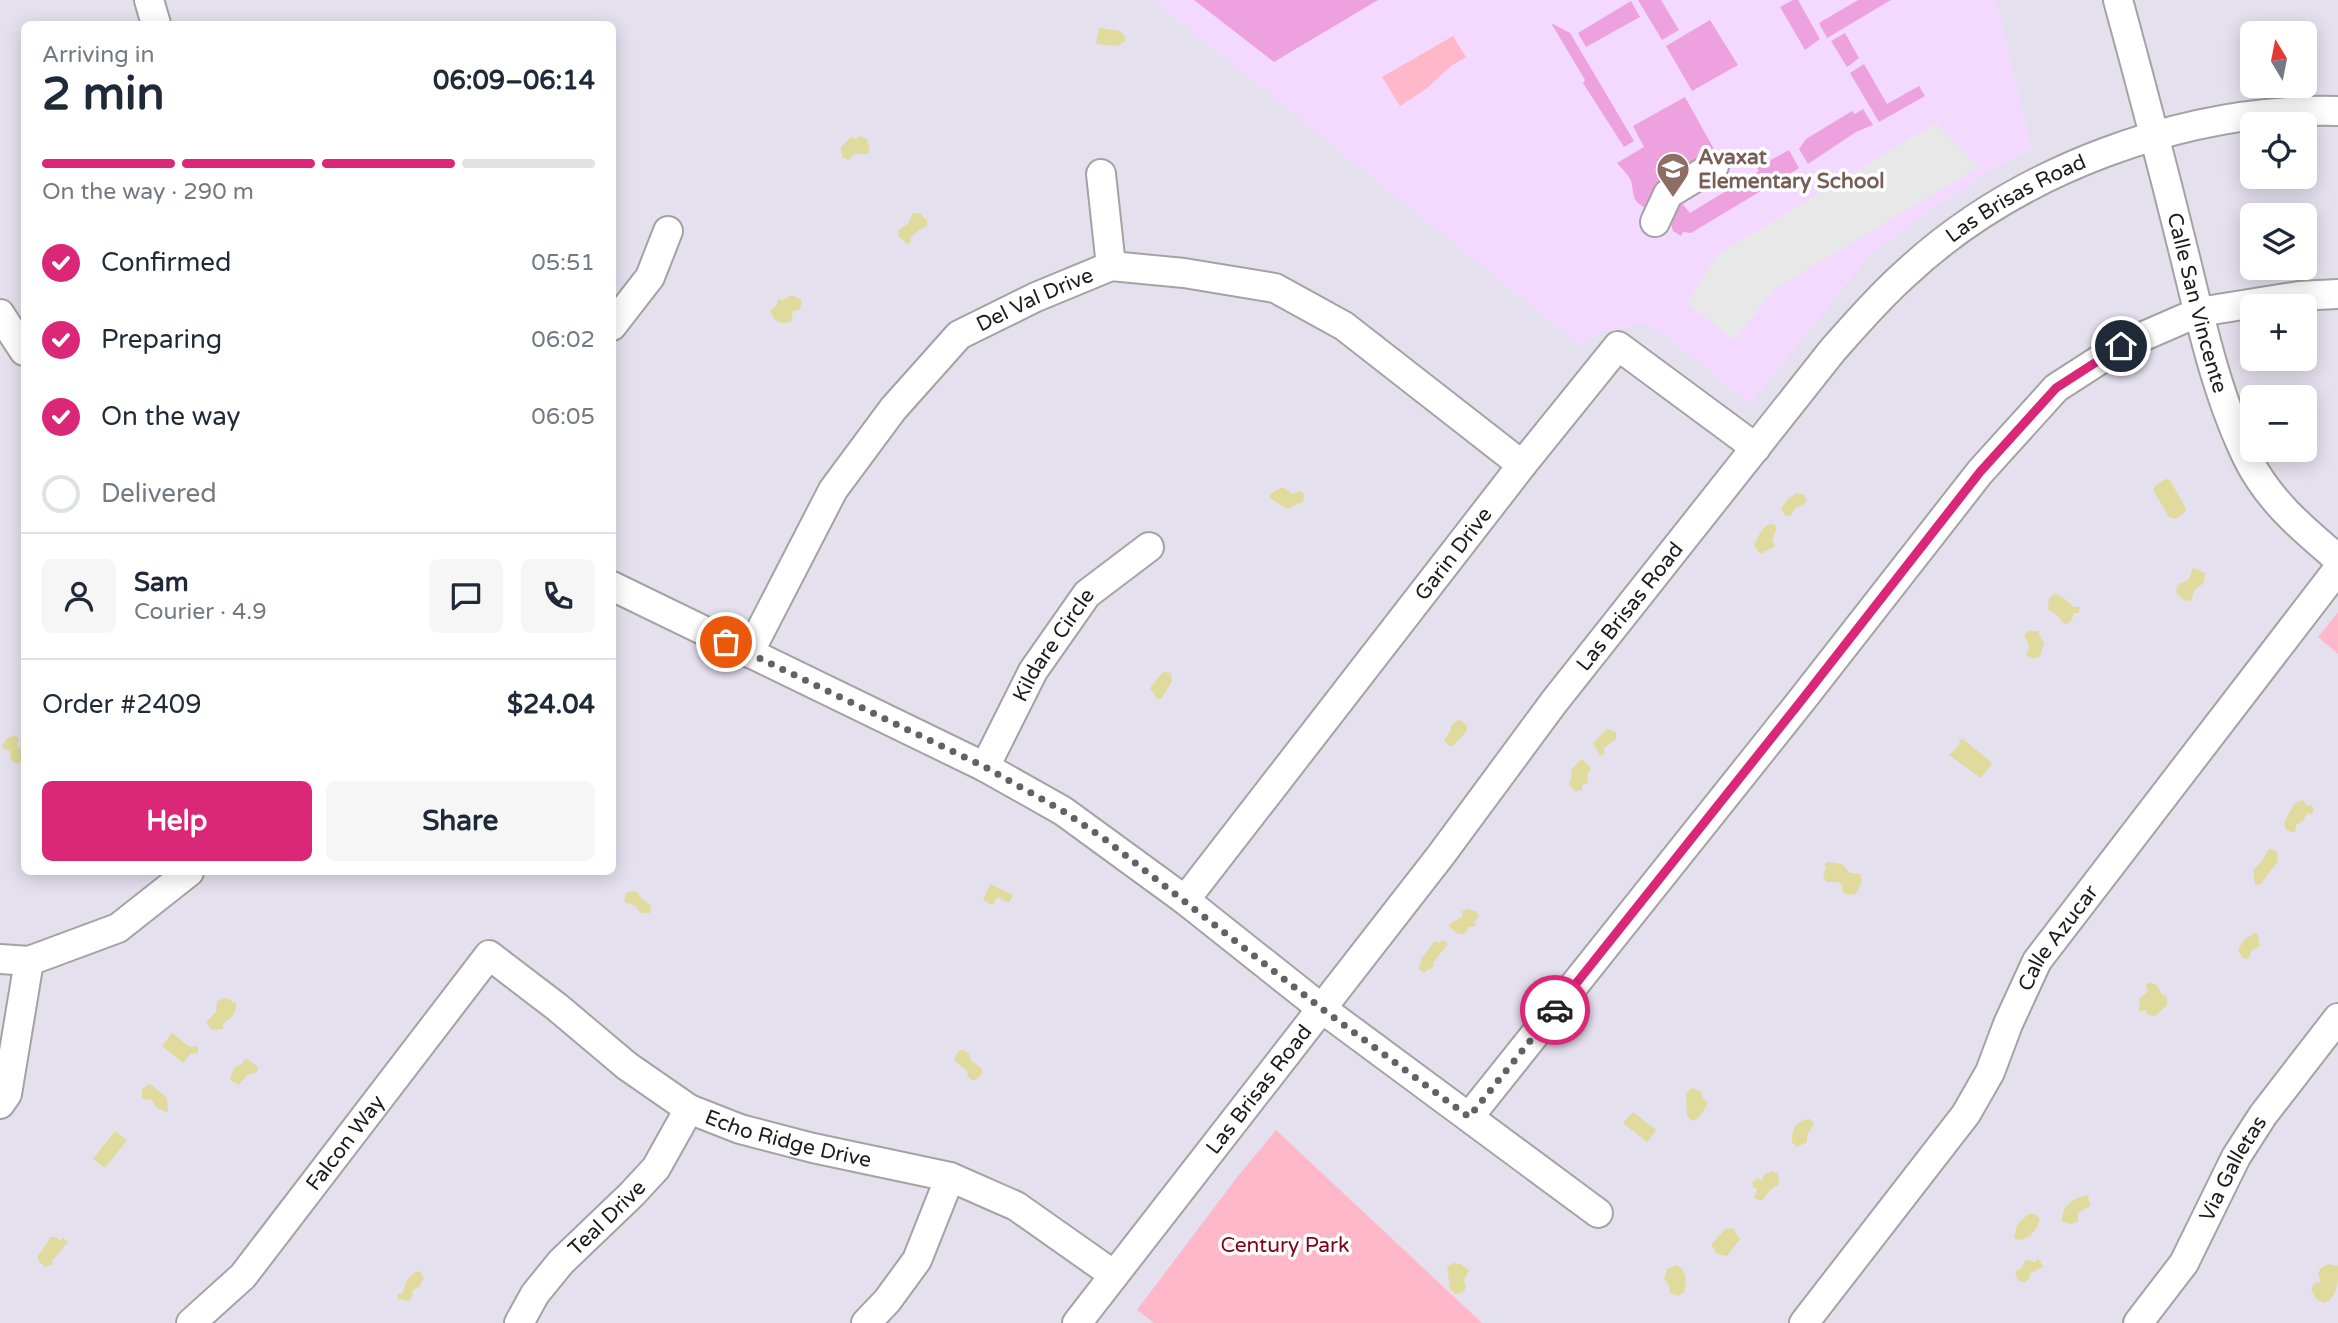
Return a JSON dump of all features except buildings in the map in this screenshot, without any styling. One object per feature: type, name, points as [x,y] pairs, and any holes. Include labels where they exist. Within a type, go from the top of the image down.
[{"type":"street","points":[[149,0],[155,21]]},
{"type":"street","name":"Calle San Vincente","points":[[2118,0],[2199,312],[2229,414],[2250,462],[2268,491],[2293,521],[2338,559]]},
{"type":"street","name":"Las Brisas Road","points":[[1077,1323],[1441,855],[1554,702],[1832,351],[1906,272],[1956,232],[1999,204],[2101,153],[2216,120],[2276,111],[2338,111]]},
{"type":"street","points":[[1655,222],[1668,194],[1714,166]]},
{"type":"street","points":[[1101,174],[1111,266]]},
{"type":"street","points":[[616,321],[650,277],[668,230]]},
{"type":"street","name":"Del Val Drive","points":[[749,653],[833,490],[893,409],[959,335],[1036,297],[1111,266],[1184,273],[1275,288],[1344,326],[1522,465]]},
{"type":"street","points":[[1469,1117],[1980,472],[2056,388],[2121,346],[2199,312],[2299,296],[2338,294]]},
{"type":"street","points":[[0,314],[21,346]]},
{"type":"street","name":"Garin Drive","points":[[1185,900],[1618,345],[1756,449]]},
{"type":"street","name":"Kildare Circle","points":[[985,767],[1033,671],[1087,594],[1149,547]]},
{"type":"street","name":"Calle Azucar","points":[[1804,1323],[1966,1114],[1990,1072],[2008,1024],[2037,961],[2338,569]]},
{"type":"street","points":[[616,588],[985,767],[1063,811],[1185,900],[1321,1008],[1598,1213]]},
{"type":"street","points":[[0,959],[29,961],[118,928],[185,875]]},
{"type":"street","name":"Echo Ridge Drive","points":[[489,955],[557,1007],[627,1066],[689,1109],[740,1129],[813,1148],[950,1177],[1016,1206],[1114,1275]]},
{"type":"street","name":"Falcon Way","points":[[191,1323],[243,1276],[489,955]]},
{"type":"street","points":[[0,1104],[7,1094],[29,961]]},
{"type":"street","name":"Via Galletas","points":[[2138,1323],[2184,1263],[2236,1157],[2263,1115],[2338,1018]]},
{"type":"street","name":"Teal Drive","points":[[519,1323],[535,1294],[561,1262],[656,1168],[689,1109]]},
{"type":"street","points":[[866,1323],[887,1301],[917,1261],[950,1177]]},
{"type":"shaded area","name":"Avaxat Elementary School","points":[[1153,0],[1996,0],[2032,149],[1985,173],[1869,256],[1750,404],[1669,338],[1643,324],[1601,331],[1581,346]]},
{"type":"shaded area","points":[[1194,0],[1378,0],[1274,62]]},
{"type":"shaded area","points":[[1638,0],[1661,0],[1679,30],[1662,40]]},
{"type":"shaded area","points":[[1798,0],[1820,39],[1805,50],[1780,7]]},
{"type":"shaded area","points":[[1858,0],[1891,0],[1827,38],[1819,23]]},
{"type":"shaded area","points":[[1631,1],[1640,17],[1586,47],[1578,33]]},
{"type":"shaded area","points":[[1710,20],[1738,65],[1692,91],[1666,46]]},
{"type":"shaded area","points":[[1551,23],[1570,33],[1634,141],[1624,147],[1583,83],[1585,80]]},
{"type":"shaded area","points":[[1099,28],[1120,31],[1125,36],[1125,41],[1118,46],[1096,44]]},
{"type":"shaded area","points":[[1845,33],[1859,58],[1847,67],[1831,41]]},
{"type":"shaded area","points":[[1864,64],[1887,104],[1919,86],[1925,96],[1879,122],[1850,73]]},
{"type":"shaded area","points":[[1685,97],[1715,151],[1648,209],[1636,201],[1630,179],[1617,163],[1644,147],[1633,126]]},
{"type":"shaded area","points":[[1863,109],[1873,125],[1856,132],[1808,164],[1799,149],[1806,139],[1852,111],[1855,114]]},
{"type":"shaded area","points":[[1936,123],[1979,167],[1775,289],[1734,340],[1687,303],[1717,255]]},
{"type":"shaded area","points":[[860,136],[867,139],[870,150],[868,154],[854,154],[849,160],[842,157],[841,147],[851,137],[856,139]]},
{"type":"shaded area","points":[[1789,150],[1799,168],[1691,233],[1683,232],[1681,236],[1673,231],[1669,218],[1678,199],[1690,213]]},
{"type":"shaded area","points":[[913,213],[919,213],[927,220],[927,226],[910,238],[911,242],[907,244],[899,237],[898,230],[908,224]]},
{"type":"shaded area","points":[[791,295],[802,300],[800,309],[793,311],[791,322],[781,323],[774,319],[770,310],[777,305],[778,299],[784,300]]},
{"type":"shaded area","points":[[2166,479],[2170,480],[2186,509],[2175,519],[2169,517],[2153,490]]},
{"type":"shaded area","points":[[1282,487],[1293,494],[1301,491],[1304,495],[1303,502],[1287,509],[1270,498],[1270,494]]},
{"type":"shaded area","points":[[1797,493],[1804,495],[1807,502],[1796,508],[1790,516],[1785,516],[1781,509],[1788,499]]},
{"type":"shaded area","points":[[1773,524],[1777,528],[1772,539],[1775,546],[1759,553],[1754,545],[1763,529]]},
{"type":"shaded area","points":[[2193,568],[2205,573],[2204,583],[2195,589],[2191,600],[2185,601],[2177,594],[2177,588],[2189,579]]},
{"type":"shaded area","points":[[2054,594],[2061,596],[2074,607],[2080,607],[2079,613],[2074,613],[2069,623],[2064,624],[2048,609],[2049,598]]},
{"type":"shaded area","points":[[2029,631],[2038,631],[2044,644],[2040,656],[2034,659],[2026,655],[2029,646],[2024,635]]},
{"type":"shaded area","points":[[1165,672],[1171,673],[1172,681],[1162,698],[1157,699],[1150,688]]},
{"type":"shaded area","points":[[1461,720],[1467,726],[1467,731],[1453,746],[1449,746],[1444,740],[1451,726]]},
{"type":"shaded area","points":[[1607,729],[1616,732],[1616,739],[1604,748],[1604,754],[1600,756],[1593,743]]},
{"type":"shaded area","points":[[14,735],[19,739],[17,745],[21,749],[21,762],[17,764],[11,760],[10,751],[3,749],[6,739]]},
{"type":"shaded area","points":[[1963,739],[1992,763],[1981,778],[1949,755],[1960,744],[1959,740]]},
{"type":"shaded area","points":[[1582,759],[1591,768],[1587,775],[1588,783],[1582,785],[1582,790],[1575,791],[1569,785],[1571,770]]},
{"type":"shaded area","points":[[2303,800],[2307,806],[2312,805],[2314,811],[2307,813],[2303,821],[2296,825],[2295,833],[2286,830],[2284,823],[2294,804]]},
{"type":"shaded area","points":[[2269,849],[2277,851],[2278,861],[2261,884],[2255,885],[2253,870]]},
{"type":"shaded area","points":[[1824,864],[1842,864],[1850,873],[1860,874],[1862,881],[1856,894],[1848,895],[1842,891],[1842,885],[1838,882],[1826,882]]},
{"type":"shaded area","points":[[990,884],[1013,895],[1009,903],[997,897],[993,905],[983,900]]},
{"type":"shaded area","points":[[626,893],[638,893],[651,906],[650,913],[641,913],[635,906],[624,902]]},
{"type":"shaded area","points":[[1468,909],[1477,912],[1479,917],[1474,922],[1476,926],[1468,927],[1466,933],[1459,934],[1449,926],[1463,916],[1462,911]]},
{"type":"shaded area","points":[[2254,933],[2258,935],[2260,946],[2252,950],[2248,959],[2242,958],[2238,950],[2244,940]]},
{"type":"shaded area","points":[[1444,940],[1448,944],[1430,970],[1424,973],[1418,968],[1421,959],[1435,941],[1439,943]]},
{"type":"shaded area","points":[[2156,984],[2167,997],[2167,1005],[2155,1016],[2138,1009],[2139,999],[2148,991],[2146,985]]},
{"type":"shaded area","points":[[225,998],[236,1003],[235,1012],[223,1023],[223,1029],[212,1030],[206,1022],[216,1012],[217,1001]]},
{"type":"shaded area","points":[[172,1033],[190,1047],[198,1046],[198,1053],[190,1054],[183,1063],[162,1046]]},
{"type":"shaded area","points":[[959,1050],[969,1054],[971,1060],[982,1069],[976,1080],[967,1076],[968,1072],[954,1060]]},
{"type":"shaded area","points":[[245,1059],[258,1067],[257,1072],[246,1076],[239,1085],[230,1078],[235,1067],[241,1065]]},
{"type":"shaded area","points":[[150,1084],[167,1098],[168,1111],[157,1108],[151,1099],[142,1098],[142,1089]]},
{"type":"shaded area","points":[[1692,1088],[1701,1092],[1703,1099],[1708,1102],[1700,1116],[1692,1121],[1687,1116],[1686,1093]]},
{"type":"shaded area","points":[[1633,1112],[1656,1130],[1647,1142],[1623,1123]]},
{"type":"shaded area","points":[[1810,1119],[1814,1124],[1807,1135],[1807,1142],[1797,1147],[1792,1142],[1794,1129],[1798,1123]]},
{"type":"shaded area","points":[[115,1131],[127,1140],[105,1168],[93,1159]]},
{"type":"shaded area","points":[[1772,1171],[1778,1173],[1779,1184],[1769,1191],[1762,1201],[1754,1198],[1757,1189],[1752,1182],[1758,1178],[1761,1181],[1765,1174]]},
{"type":"shaded area","points":[[2088,1195],[2090,1206],[2078,1213],[2078,1222],[2069,1224],[2062,1221],[2069,1203]]},
{"type":"shaded area","points":[[2028,1214],[2034,1214],[2040,1219],[2039,1223],[2029,1236],[2017,1240],[2014,1238],[2017,1225]]},
{"type":"shaded area","points":[[1733,1228],[1740,1239],[1727,1256],[1717,1254],[1711,1245],[1725,1229]]},
{"type":"shaded area","points":[[51,1237],[60,1241],[63,1237],[68,1242],[52,1261],[53,1264],[45,1267],[38,1260],[38,1256]]},
{"type":"shaded area","points":[[2037,1259],[2043,1267],[2030,1273],[2025,1282],[2018,1281],[2015,1272],[2027,1260],[2035,1262]]},
{"type":"shaded area","points":[[1454,1263],[1469,1270],[1464,1280],[1466,1288],[1462,1293],[1455,1294],[1450,1288],[1447,1267]]},
{"type":"shaded area","points":[[2328,1264],[2338,1266],[2338,1278],[2333,1297],[2325,1303],[2316,1299],[2311,1289],[2314,1284],[2321,1282],[2318,1274],[2320,1269]]},
{"type":"shaded area","points":[[1677,1265],[1683,1270],[1686,1280],[1684,1292],[1678,1296],[1670,1293],[1669,1285],[1664,1279],[1667,1269]]},
{"type":"shaded area","points":[[420,1271],[424,1278],[419,1287],[413,1290],[412,1298],[408,1301],[398,1299],[397,1294],[403,1293],[410,1276]]},
{"type":"green space","points":[[1453,36],[1466,57],[1400,106],[1382,77]]},
{"type":"green space","points":[[2338,612],[2338,654],[2318,637]]},
{"type":"green space","name":"Century Park","points":[[1276,1130],[1482,1323],[1154,1323],[1137,1310]]},
{"type":"way so far","points":[[726,642],[985,767],[1063,811],[1106,840],[1321,1008],[1469,1117],[1555,1010]]},
{"type":"place","name":"Avaxat Elementary School","points":[[1673,199]]},
{"type":"route","points":[[1555,1010],[1980,472],[2056,388],[2121,346]]}]
